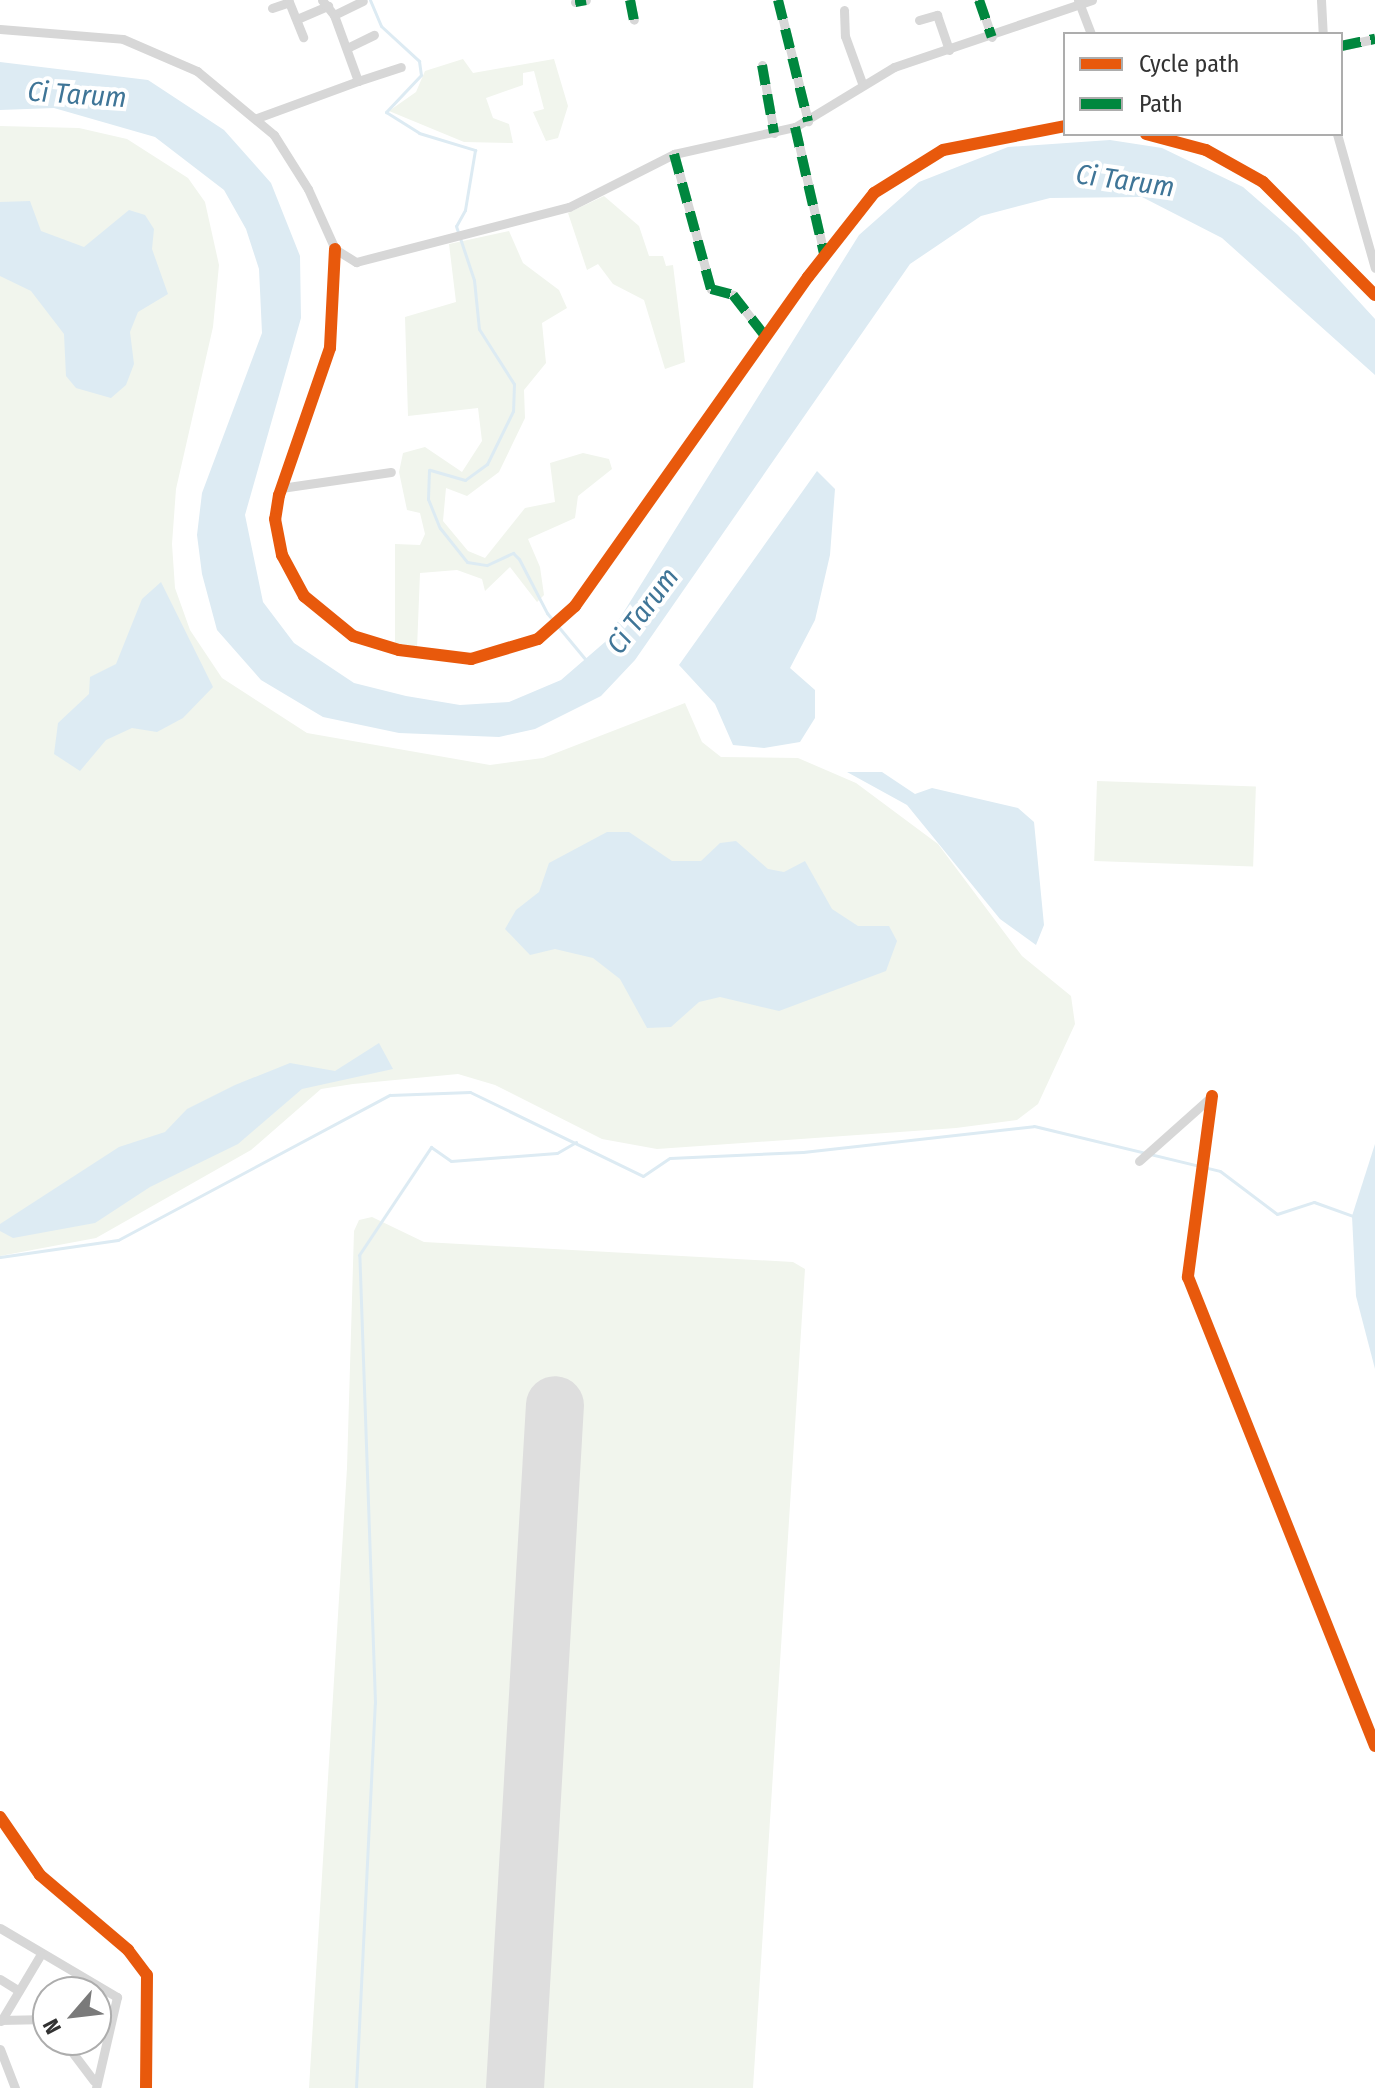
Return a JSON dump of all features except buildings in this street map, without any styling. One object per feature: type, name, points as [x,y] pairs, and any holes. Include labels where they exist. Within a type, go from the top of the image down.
[{"type":"street","points":[[630,0],[634,20]]},
{"type":"street","points":[[778,0],[808,121]]},
{"type":"street","points":[[979,0],[992,37]]},
{"type":"street","points":[[335,249],[356,262],[583,203],[674,154],[795,127],[862,83],[1079,2],[1092,0]]},
{"type":"street","points":[[1321,0],[1323,32]]},
{"type":"street","points":[[297,19],[328,7],[363,1]]},
{"type":"street","points":[[272,8],[289,2],[303,37]]},
{"type":"street","points":[[1079,2],[1090,32]]},
{"type":"street","points":[[328,7],[358,81]]},
{"type":"street","points":[[844,10],[844,32],[862,83]]},
{"type":"street","points":[[919,20],[937,15],[949,50]]},
{"type":"street","points":[[0,29],[100,35],[143,45],[197,71],[257,118],[292,159],[335,249],[330,348],[281,488],[275,519],[286,569],[304,596],[353,636],[399,650],[471,659],[552,630],[563,619],[858,210],[907,167],[985,138],[1063,126]]},
{"type":"street","points":[[347,48],[374,35]]},
{"type":"street","points":[[1343,46],[1375,39]]},
{"type":"street","points":[[762,65],[774,133]]},
{"type":"street","points":[[257,118],[401,67]]},
{"type":"street","points":[[795,127],[824,254]]},
{"type":"street","points":[[1154,136],[1206,150],[1263,182],[1375,295]]},
{"type":"street","points":[[1338,136],[1375,268]]},
{"type":"street","points":[[674,154],[711,289],[733,295],[765,336]]},
{"type":"street","points":[[281,488],[391,472]]},
{"type":"street","points":[[1139,1161],[1212,1096],[1188,1277],[1375,1746]]},
{"type":"street","points":[[0,1817],[40,1875],[128,1950],[147,1975],[146,2088]]},
{"type":"street","points":[[0,1928],[118,1999],[93,2086]]},
{"type":"street","points":[[0,2021],[41,1954]]},
{"type":"street","points":[[0,1979],[19,1991]]},
{"type":"street","points":[[0,2021],[32,2019]]},
{"type":"street","points":[[0,2049],[5,2076],[15,2088]]},
{"type":"street","points":[[73,2056],[93,2086]]},
{"type":"shaded area","points":[[463,59],[473,73],[554,59],[568,106],[558,138],[546,141],[533,112],[544,109],[534,71],[523,73],[523,85],[486,98],[493,118],[509,124],[513,143],[464,142],[389,111],[416,92],[425,71]]},
{"type":"shaded area","points":[[0,126],[79,128],[127,139],[188,178],[205,202],[219,265],[213,327],[176,489],[172,544],[175,588],[190,630],[222,678],[307,733],[490,765],[543,758],[685,703],[702,742],[721,757],[798,758],[856,783],[938,844],[1022,956],[1071,996],[1075,1024],[1038,1104],[1017,1120],[956,1128],[657,1149],[602,1139],[495,1085],[458,1074],[353,1084],[321,1089],[251,1150],[96,1238],[0,1256]]},
{"type":"shaded area","points":[[604,196],[639,226],[649,256],[663,256],[666,266],[673,265],[685,362],[665,369],[644,300],[613,284],[598,264],[587,270],[568,213]]},
{"type":"shaded area","points":[[509,231],[523,263],[559,290],[567,308],[542,323],[546,363],[524,390],[525,418],[499,472],[467,496],[446,488],[443,521],[468,551],[485,558],[525,508],[555,502],[550,463],[583,453],[609,459],[612,469],[578,496],[575,518],[528,539],[540,567],[544,595],[537,602],[510,567],[485,591],[482,579],[457,570],[420,573],[417,649],[395,645],[395,544],[420,545],[425,534],[420,513],[407,510],[399,472],[403,453],[425,447],[462,472],[482,441],[478,408],[408,416],[405,317],[456,302],[449,244]]},
{"type":"shaded area","points":[[1097,781],[1256,787],[1253,867],[1094,861]]},
{"type":"shaded area","points":[[372,1217],[424,1242],[793,1262],[805,1269],[753,2088],[309,2088],[347,1468],[354,1231],[359,1220]]},
{"type":"water","name":"Ci Tarum","points":[[0,62],[148,80],[224,130],[271,183],[300,256],[301,318],[245,515],[263,602],[294,643],[354,683],[406,696],[460,705],[509,702],[561,680],[605,642],[859,235],[919,182],[1008,147],[1110,140],[1162,148],[1243,187],[1298,235],[1375,319],[1375,375],[1222,238],[1142,197],[1050,198],[981,216],[910,264],[635,660],[601,696],[535,729],[499,737],[399,733],[323,717],[261,680],[217,630],[202,574],[197,535],[202,493],[262,333],[259,269],[246,229],[224,190],[155,137],[54,108],[0,110]]},
{"type":"water","points":[[30,201],[41,231],[84,247],[129,210],[145,215],[154,229],[152,249],[168,294],[138,312],[130,332],[134,364],[126,385],[111,398],[76,388],[66,376],[64,334],[31,291],[0,276],[0,202]]},
{"type":"water","points":[[817,471],[835,489],[830,555],[815,620],[790,668],[815,690],[815,718],[800,742],[764,748],[733,745],[715,704],[679,665]]},
{"type":"water","points":[[161,582],[213,687],[183,718],[157,732],[132,728],[106,740],[80,771],[54,754],[58,723],[89,694],[90,677],[116,664],[142,599]]},
{"type":"water","points":[[847,772],[882,772],[915,794],[932,788],[1018,808],[1034,822],[1044,925],[1036,945],[1000,919],[907,805]]},
{"type":"water","points":[[607,832],[629,832],[672,861],[701,861],[720,843],[736,841],[768,869],[784,872],[805,861],[832,909],[858,926],[889,926],[897,941],[886,971],[779,1011],[720,997],[699,1002],[671,1027],[647,1028],[620,979],[593,958],[555,949],[530,955],[505,929],[516,910],[539,892],[549,863]]},
{"type":"water","points":[[379,1043],[393,1069],[302,1089],[238,1144],[150,1187],[95,1223],[13,1238],[0,1231],[0,1224],[119,1147],[165,1132],[187,1109],[235,1085],[290,1063],[335,1071]]},
{"type":"water","points":[[1375,1144],[1375,1369],[1356,1296],[1352,1216]]},
{"type":"waterway","points":[[370,0],[381,26],[419,61],[421,75],[386,112],[419,133],[475,150],[465,210],[456,226],[474,280],[479,329],[514,384],[513,411],[487,464],[465,480],[429,470],[428,499],[440,528],[467,562],[487,565],[513,553],[519,559],[547,613],[586,660]]},
{"type":"waterway","points":[[0,1257],[118,1240],[390,1095],[470,1092],[643,1176],[670,1158],[803,1152],[1034,1126],[1220,1171],[1277,1214],[1314,1202],[1353,1216]]},
{"type":"waterway","points":[[356,2088],[375,1703],[359,1255],[431,1147],[451,1161],[557,1153],[576,1142]]},
{"type":"runway","points":[[515,2088],[555,1405]]},
{"type":"marked path","points":[[575,2],[586,0]]},
{"type":"marked path","points":[[630,0],[634,20]]},
{"type":"marked path","points":[[778,0],[808,121]]},
{"type":"marked path","points":[[979,0],[992,37]]},
{"type":"marked path","points":[[1343,46],[1375,39]]},
{"type":"marked path","points":[[762,65],[774,133]]},
{"type":"marked path","points":[[795,127],[824,254]]},
{"type":"marked path","points":[[674,154],[711,289],[733,295],[765,336]]},
{"type":"cycle path","points":[[335,249],[330,348],[279,495],[275,519],[282,555],[304,596],[353,636],[399,650],[471,659],[538,639],[575,606],[808,277],[874,193],[943,150],[1063,126]]},
{"type":"cycle path","points":[[1154,136],[1206,150],[1263,182],[1375,295]]},
{"type":"cycle path","points":[[1212,1096],[1188,1277],[1375,1746]]},
{"type":"cycle path","points":[[0,1817],[40,1875],[128,1950],[147,1975],[146,2088]]}]
